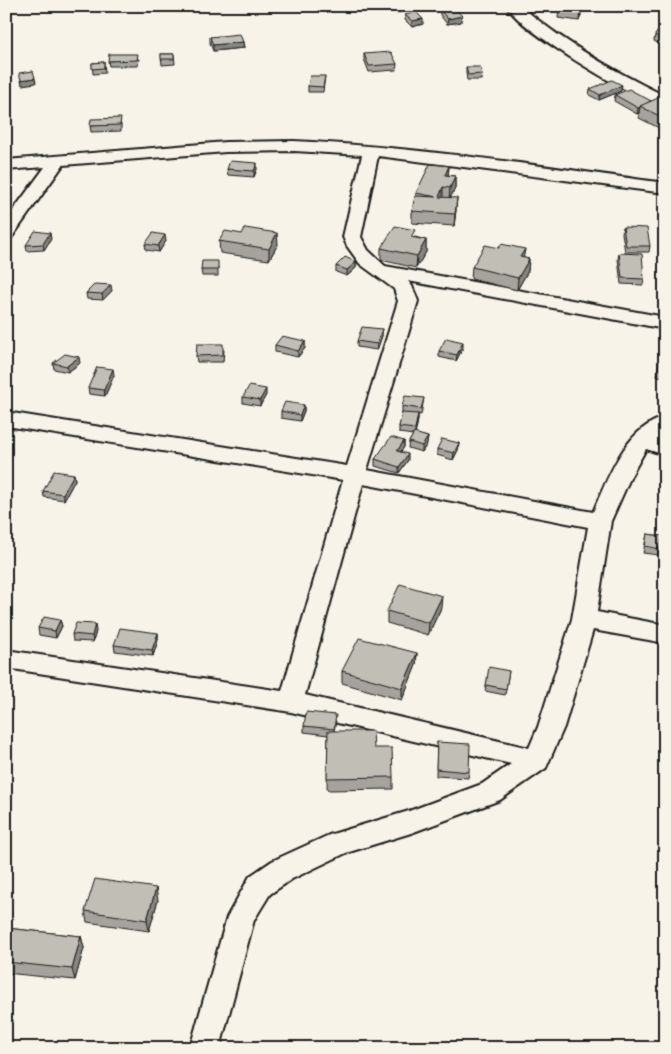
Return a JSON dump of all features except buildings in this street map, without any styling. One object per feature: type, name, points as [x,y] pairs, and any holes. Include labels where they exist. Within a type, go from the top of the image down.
[{"type":"street","points":[[515,7],[556,42],[665,102]]},
{"type":"street","points":[[6,165],[226,146],[294,146],[371,150],[665,188]]},
{"type":"street","points":[[291,702],[355,475],[408,301],[403,286],[368,264],[356,250],[352,237],[371,150]]},
{"type":"street","points":[[6,233],[56,162]]},
{"type":"street","points":[[378,269],[665,323]]},
{"type":"street","points":[[6,419],[355,475],[600,520]]},
{"type":"street","points":[[205,1048],[241,917],[260,885],[282,870],[339,843],[411,822],[491,792],[537,760],[551,727],[584,619],[600,520],[620,476],[640,440],[665,424]]},
{"type":"street","points":[[640,440],[665,448]]},
{"type":"street","points":[[584,619],[665,634]]},
{"type":"street","points":[[6,659],[291,702],[537,760]]}]
